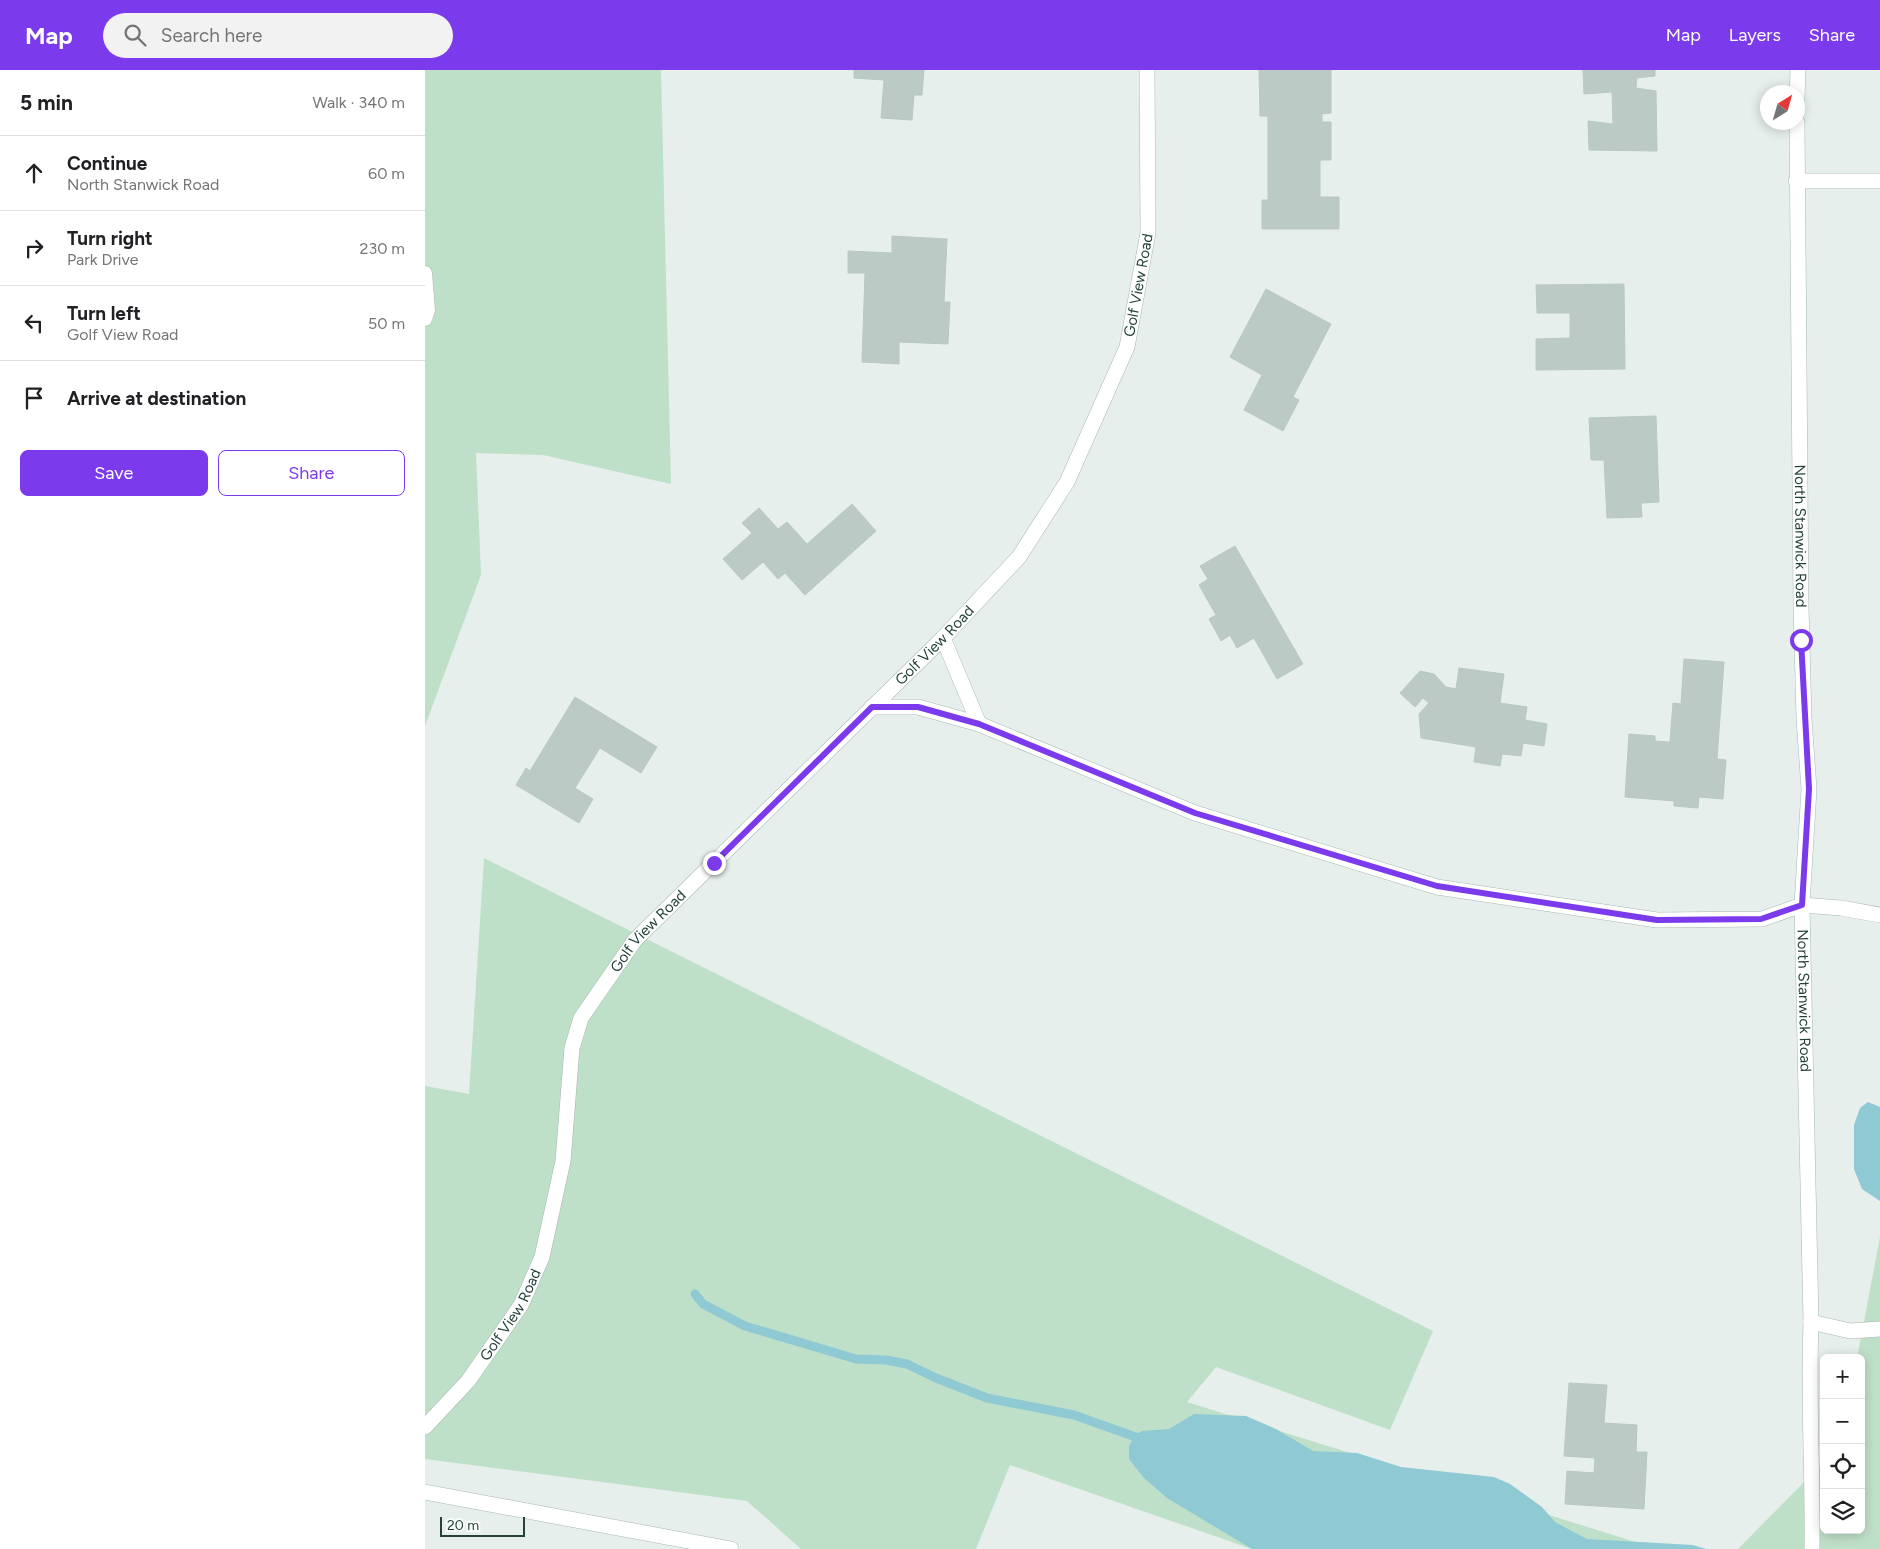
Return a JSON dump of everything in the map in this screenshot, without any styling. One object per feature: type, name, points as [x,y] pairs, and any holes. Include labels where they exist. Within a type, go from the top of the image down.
[{"type":"street","name":"Golf View Road","points":[[425,1427],[468,1381],[505,1328],[521,1304],[543,1257],[563,1162],[572,1048],[581,1018],[635,940],[943,638],[1019,557],[1067,482],[1127,347],[1148,233],[1147,70]]},
{"type":"street","points":[[1797,85],[1798,70]]},
{"type":"street","name":"North Stanwick Road","points":[[1797,130],[1801,640],[1809,789],[1802,905],[1811,1322],[1808,1387],[1813,1482],[1812,1549]]},
{"type":"street","points":[[1796,181],[1880,181]]},
{"type":"street","points":[[943,638],[979,724]]},
{"type":"street","points":[[872,707],[918,707],[979,724],[1195,813],[1437,886],[1657,920],[1761,919],[1802,905],[1841,908],[1880,915]]},
{"type":"street","points":[[1811,1322],[1850,1331],[1880,1329]]},
{"type":"street","points":[[425,1492],[731,1549]]},
{"type":"lane","points":[[425,273],[428,310],[425,319]]},
{"type":"green space","points":[[425,70],[661,70],[671,484],[543,455],[476,453],[481,575],[425,726]]},
{"type":"green space","points":[[484,858],[1433,1331],[1390,1430],[1216,1367],[1187,1402],[1658,1549],[1252,1549],[1010,1465],[976,1549],[801,1549],[747,1501],[425,1459],[425,1086],[469,1094]]},
{"type":"green space","points":[[1880,1237],[1880,1549],[1738,1549],[1820,1466],[1820,1534],[1865,1534],[1865,1354],[1858,1354]]},
{"type":"water","points":[[1868,1102],[1880,1107],[1880,1201],[1862,1189],[1854,1169],[1854,1125],[1860,1108]]},
{"type":"water","points":[[1194,1414],[1246,1416],[1276,1429],[1313,1451],[1357,1453],[1401,1467],[1494,1477],[1510,1484],[1542,1507],[1555,1522],[1587,1539],[1693,1545],[1706,1549],[1252,1549],[1167,1498],[1143,1477],[1129,1459],[1129,1446],[1135,1435],[1142,1431],[1169,1429]]},
{"type":"building","points":[[854,70],[924,70],[922,95],[914,95],[912,120],[881,118],[884,80],[854,78]]},
{"type":"building","points":[[1259,70],[1331,70],[1331,113],[1322,114],[1322,122],[1331,122],[1331,160],[1320,160],[1320,197],[1339,197],[1339,229],[1262,229],[1262,200],[1268,200],[1268,116],[1260,116]]},
{"type":"building","points":[[1583,70],[1655,70],[1655,76],[1637,78],[1636,88],[1656,91],[1657,151],[1589,150],[1588,121],[1613,124],[1612,92],[1584,94]]},
{"type":"building","points":[[892,236],[947,239],[944,302],[950,302],[948,344],[899,342],[899,364],[862,362],[865,273],[848,273],[848,251],[892,253]]},
{"type":"building","points":[[1624,284],[1625,369],[1536,370],[1536,339],[1570,338],[1570,313],[1537,313],[1536,285]]},
{"type":"building","points":[[1266,289],[1331,324],[1293,397],[1299,400],[1283,431],[1244,410],[1262,375],[1230,357]]},
{"type":"building","points":[[1656,416],[1659,502],[1641,503],[1642,517],[1607,518],[1604,460],[1591,460],[1589,418]]},
{"type":"building","points":[[852,504],[876,531],[805,595],[785,573],[778,579],[763,562],[742,580],[723,559],[752,533],[742,523],[759,508],[778,529],[787,522],[807,544]]},
{"type":"building","points":[[1235,546],[1303,664],[1277,679],[1254,638],[1237,648],[1230,635],[1221,641],[1209,619],[1216,615],[1199,585],[1208,579],[1200,566]]},
{"type":"building","points":[[1684,659],[1724,662],[1717,759],[1726,760],[1723,799],[1699,797],[1698,808],[1674,806],[1674,801],[1625,797],[1629,734],[1655,736],[1655,741],[1670,742],[1673,703],[1681,704]]},
{"type":"building","points":[[1459,668],[1504,674],[1500,703],[1527,707],[1525,720],[1547,724],[1544,746],[1523,743],[1521,756],[1502,754],[1500,766],[1474,762],[1476,747],[1421,738],[1419,714],[1429,703],[1423,698],[1415,707],[1400,693],[1420,671],[1434,674],[1446,687],[1456,689]]},
{"type":"building","points":[[575,697],[657,747],[641,773],[600,748],[575,788],[593,799],[579,823],[516,785],[526,768],[530,771]]},
{"type":"building","points":[[1569,1383],[1607,1385],[1604,1423],[1637,1425],[1636,1452],[1647,1452],[1644,1509],[1565,1504],[1567,1471],[1594,1473],[1595,1458],[1564,1456]]},
{"type":"waterway","points":[[695,1294],[703,1304],[745,1326],[856,1359],[886,1360],[907,1364],[936,1378],[987,1398],[1074,1415],[1144,1440]]},
{"type":"route","points":[[714,863],[872,707],[918,707],[979,724],[1195,813],[1437,886],[1657,920],[1761,919],[1802,905],[1809,789],[1801,640]]}]
